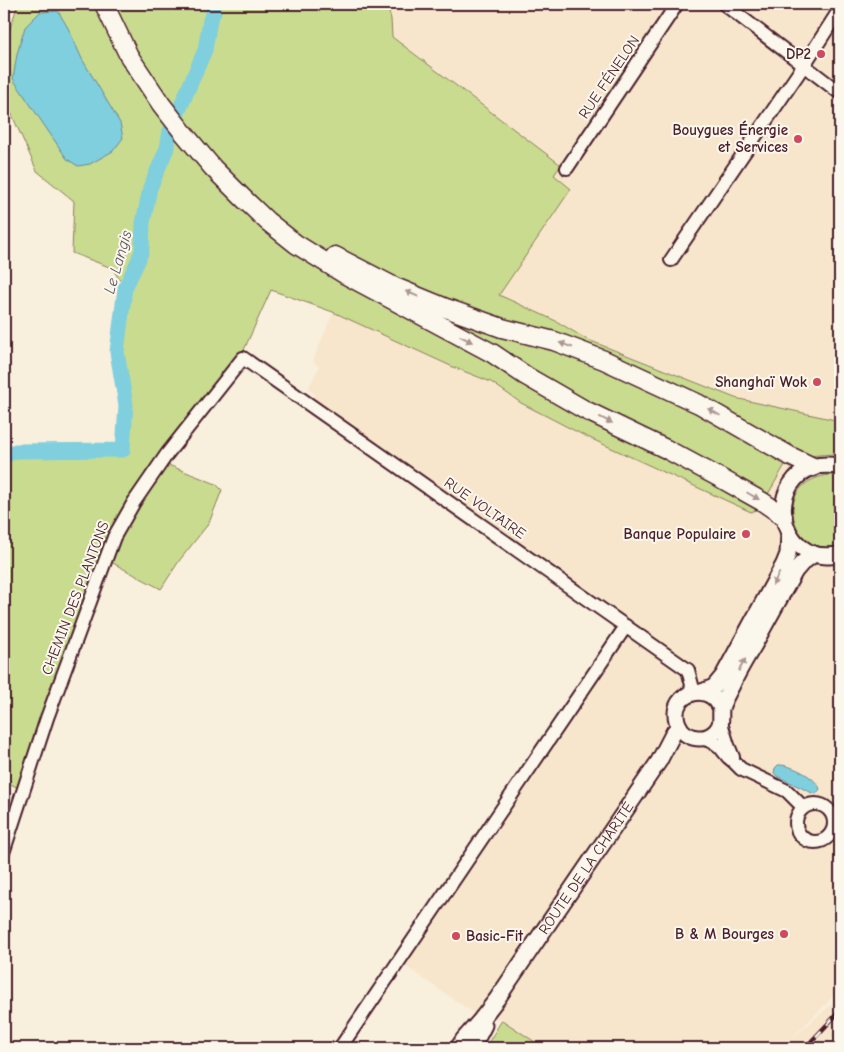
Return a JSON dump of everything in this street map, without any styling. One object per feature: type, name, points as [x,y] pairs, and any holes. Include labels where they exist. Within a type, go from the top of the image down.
[{"type":"highway","points":[[104,4],[129,56],[161,104],[182,131],[213,168],[242,197],[267,221],[296,244],[346,275],[492,352],[526,376],[585,410],[666,449],[763,502],[783,516]]},
{"type":"highway","points":[[242,197],[338,257],[395,287],[484,322],[554,341],[604,360],[699,404],[790,456],[814,467]]},
{"type":"main road","points":[[840,466],[827,464],[814,467],[800,474],[790,486],[784,500],[783,516],[789,533],[800,546],[814,554],[840,555]]},
{"type":"main road","points":[[789,533],[788,554],[784,564],[723,676],[714,687],[682,700],[677,709],[676,719],[683,732],[696,737],[714,733],[732,684],[794,571],[814,554]]},
{"type":"main road","points":[[696,693],[708,694],[715,699],[721,716]]},
{"type":"main road","name":"ROUTE DE LA CHARITÉ","points":[[458,1048],[464,1038],[497,999],[659,761],[679,726]]},
{"type":"main road","name":"ROUTE DE LA CHARITÉ","points":[[659,761],[696,737]]},
{"type":"main road","name":"ROUTE DE LA CHARITÉ","points":[[472,1048],[497,999]]},
{"type":"street","name":"RUE FÉNELON","points":[[567,168],[677,4]]},
{"type":"street","points":[[724,4],[840,93]]},
{"type":"street","points":[[671,260],[840,9]]},
{"type":"street","name":"RUE VOLTAIRE","points":[[243,358],[688,670],[696,693]]},
{"type":"street","name":"CHEMIN DES PLANTONS","points":[[4,850],[47,718],[114,537],[130,508],[167,454],[243,358]]},
{"type":"street","points":[[340,1048],[626,626]]},
{"type":"street","points":[[721,716],[734,762]]},
{"type":"street","points":[[696,737],[720,748],[741,770],[787,791],[803,807]]},
{"type":"street","points":[[815,803],[827,807],[837,825],[829,836],[818,842],[812,842],[801,836],[796,824],[796,818],[803,807],[815,803]]},
{"type":"shaded area","points":[[387,4],[840,4],[840,421],[735,398],[586,339],[556,321],[499,295],[553,175],[561,165],[392,37],[391,19]]},
{"type":"shaded area","points":[[333,312],[453,367],[491,382],[521,403],[583,435],[751,511],[763,502],[790,456],[835,455],[840,453],[840,990],[791,1039],[840,997],[840,1030],[823,1048],[544,1048],[502,1020],[472,1012],[398,961],[621,623],[310,405],[315,394],[308,389],[319,367],[313,361]]},
{"type":"green space","points":[[18,4],[211,4],[214,11],[218,4],[387,4],[391,19],[392,37],[561,165],[554,175],[571,189],[499,295],[556,321],[586,339],[735,398],[840,421],[840,453],[790,456],[760,508],[751,512],[583,435],[521,403],[491,382],[453,367],[333,312],[271,290],[243,352],[134,502],[23,790],[4,781],[4,456],[16,451],[123,450],[126,405],[117,352],[125,288],[112,268],[72,253],[74,201],[37,171],[4,97],[4,56]]},
{"type":"green space","points":[[166,464],[216,484],[222,490],[209,523],[179,561],[161,589],[109,561],[126,521]]},
{"type":"green space","points":[[830,475],[840,477],[840,545],[823,547],[809,542],[799,532],[794,519],[793,504],[799,491],[811,480]]},
{"type":"green space","points":[[502,1020],[544,1048],[485,1048]]},
{"type":"water","points":[[58,11],[82,59],[120,123],[123,138],[113,151],[90,164],[78,166],[67,159],[13,79],[17,54],[25,27],[40,12]]},
{"type":"water","points":[[778,765],[802,772],[818,784],[820,789],[816,794],[812,793],[777,776],[774,773]]},
{"type":"waterway","name":"Le Langis","points":[[4,456],[16,451],[123,450],[126,405],[117,352],[125,288],[142,250],[143,223],[150,188],[167,148],[170,131],[205,50],[210,20],[214,12],[211,4]]},
{"type":"railway","points":[[805,1048],[840,1011]]},
{"type":"place","name":"DP2","points":[[821,54]]},
{"type":"place","name":"Bouygues Énergie et Services","points":[[798,139]]},
{"type":"place","name":"Shanghaï Wok","points":[[817,382]]},
{"type":"place","name":"Banque Populaire","points":[[746,534]]},
{"type":"place","name":"B & M Bourges","points":[[784,934]]},
{"type":"place","name":"Basic-Fit","points":[[456,936]]}]
